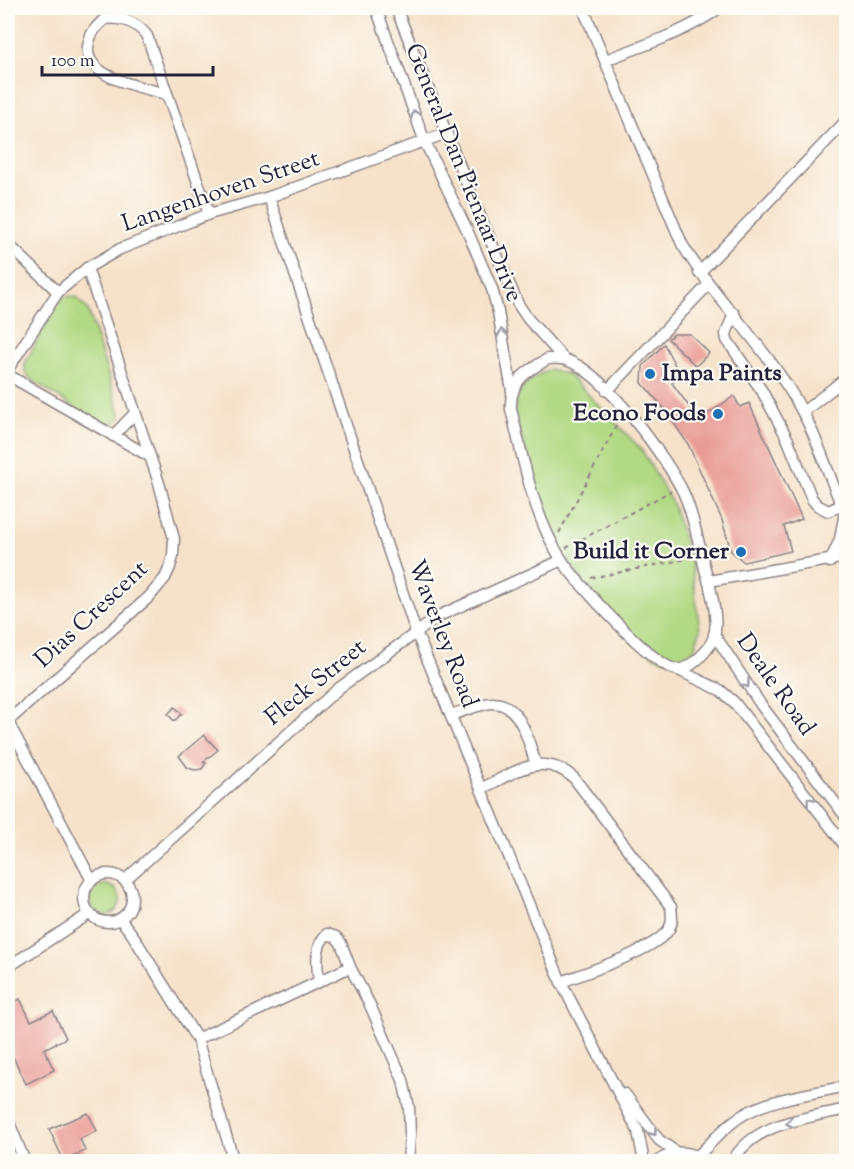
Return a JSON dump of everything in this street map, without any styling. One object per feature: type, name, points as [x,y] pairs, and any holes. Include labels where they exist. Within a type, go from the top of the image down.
[{"type":"street","name":"General Dan Pienaar Drive","points":[[376,8],[425,142],[492,289],[512,391],[511,409],[528,480],[542,519],[558,552]]},
{"type":"street","name":"General Dan Pienaar Drive","points":[[396,8],[518,304],[528,319],[564,358],[586,371],[646,433],[667,462],[677,483]]},
{"type":"street","points":[[583,8],[682,244],[708,285],[761,346],[803,412],[845,511],[840,539],[830,562]]},
{"type":"street","points":[[605,60],[685,30],[719,8]]},
{"type":"street","points":[[166,94],[114,78],[102,73],[93,65],[88,56],[87,46],[90,35],[97,26],[105,19],[111,19],[125,20],[141,28],[153,51],[209,214]]},
{"type":"street","points":[[699,273],[846,121]]},
{"type":"street","name":"Langenhoven Street","points":[[8,369],[58,292],[87,268],[120,249],[209,214],[269,197],[447,133]]},
{"type":"street","name":"Waverley Road","points":[[269,197],[416,632],[561,982],[638,1131],[644,1161]]},
{"type":"street","points":[[8,244],[58,292]]},
{"type":"street","name":"Dias Crescent","points":[[8,722],[149,597],[165,578],[174,556],[174,539],[159,483],[87,268]]},
{"type":"street","points":[[607,391],[708,285]]},
{"type":"street","points":[[734,313],[726,334],[727,340],[762,391],[787,438],[812,499],[828,511],[845,511]]},
{"type":"street","points":[[512,391],[530,369],[548,359],[564,358]]},
{"type":"street","points":[[8,375],[149,456]]},
{"type":"street","points":[[803,412],[846,378]]},
{"type":"street","points":[[113,436],[135,413]]},
{"type":"street","name":"Deale Road","points":[[676,669],[689,666],[710,643],[714,634],[715,620],[709,581],[685,496],[677,483]]},
{"type":"street","name":"Fleck Street","points":[[125,880],[339,688],[441,615],[558,552]]},
{"type":"street","name":"Deale Road","points":[[558,552],[579,581],[641,647],[663,664],[720,690],[734,702],[846,847]]},
{"type":"street","points":[[709,581],[830,562],[846,557]]},
{"type":"street","name":"Deale Road","points":[[714,634],[761,705],[846,817]]},
{"type":"street","points":[[451,715],[490,703],[501,703],[509,707],[523,727],[536,765]]},
{"type":"street","points":[[8,722],[91,879]]},
{"type":"street","points":[[482,788],[536,765],[553,764],[574,778],[671,907],[672,917],[669,929],[657,941],[622,958],[561,982]]},
{"type":"street","points":[[107,873],[116,874],[125,880],[132,896],[131,904],[124,916],[111,922],[103,922],[89,914],[83,898],[84,890],[91,879],[107,873]]},
{"type":"street","points":[[8,967],[89,914]]},
{"type":"street","points":[[120,919],[132,934],[197,1039],[234,1161]]},
{"type":"street","points":[[319,982],[318,950],[327,934],[336,937],[341,943],[403,1080],[409,1108],[408,1161]]},
{"type":"street","points":[[197,1039],[350,967]]},
{"type":"street","name":"Waverley Road","points":[[608,1073],[659,1140],[676,1152]]},
{"type":"street","points":[[657,1161],[676,1152],[702,1159],[736,1120],[757,1108],[846,1086]]},
{"type":"street","points":[[732,1161],[746,1143],[768,1129],[846,1109]]},
{"type":"street","points":[[8,1120],[26,1161]]},
{"type":"path","points":[[558,552],[624,410]]},
{"type":"path","points":[[558,552],[677,483]]},
{"type":"path","points":[[579,581],[702,556]]},
{"type":"green space","points":[[65,296],[76,297],[88,310],[121,417],[113,424],[99,424],[25,373],[25,363],[58,303]]},
{"type":"green space","points":[[550,369],[569,375],[641,449],[672,503],[691,561],[700,631],[694,650],[676,662],[653,656],[584,584],[552,537],[515,416],[517,394],[533,378]]},
{"type":"green space","points":[[105,885],[116,889],[120,900],[116,911],[105,915],[94,911],[90,900],[94,889]]},
{"type":"building","points":[[674,334],[690,334],[709,353],[696,366],[668,339]]},
{"type":"building","points":[[664,344],[680,375],[672,383],[699,420],[734,396],[740,407],[749,403],[802,519],[784,526],[791,551],[744,562],[731,551],[722,520],[688,444],[663,407],[642,383],[643,366]]},
{"type":"building","points":[[175,707],[182,714],[174,721],[168,714]]},
{"type":"building","points":[[204,735],[218,750],[203,762],[206,763],[202,769],[188,768],[179,756]]},
{"type":"building","points":[[20,999],[31,1021],[53,1011],[66,1038],[44,1049],[54,1070],[26,1084],[8,1046],[13,1042],[8,1030],[8,1005]]},
{"type":"building","points":[[88,1113],[97,1131],[80,1139],[85,1151],[64,1161],[49,1129]]},
{"type":"place","name":"Impa Paints","points":[[650,374]]},
{"type":"place","name":"Econo Foods","points":[[718,414]]},
{"type":"place","name":"Build it Corner","points":[[741,552]]}]
